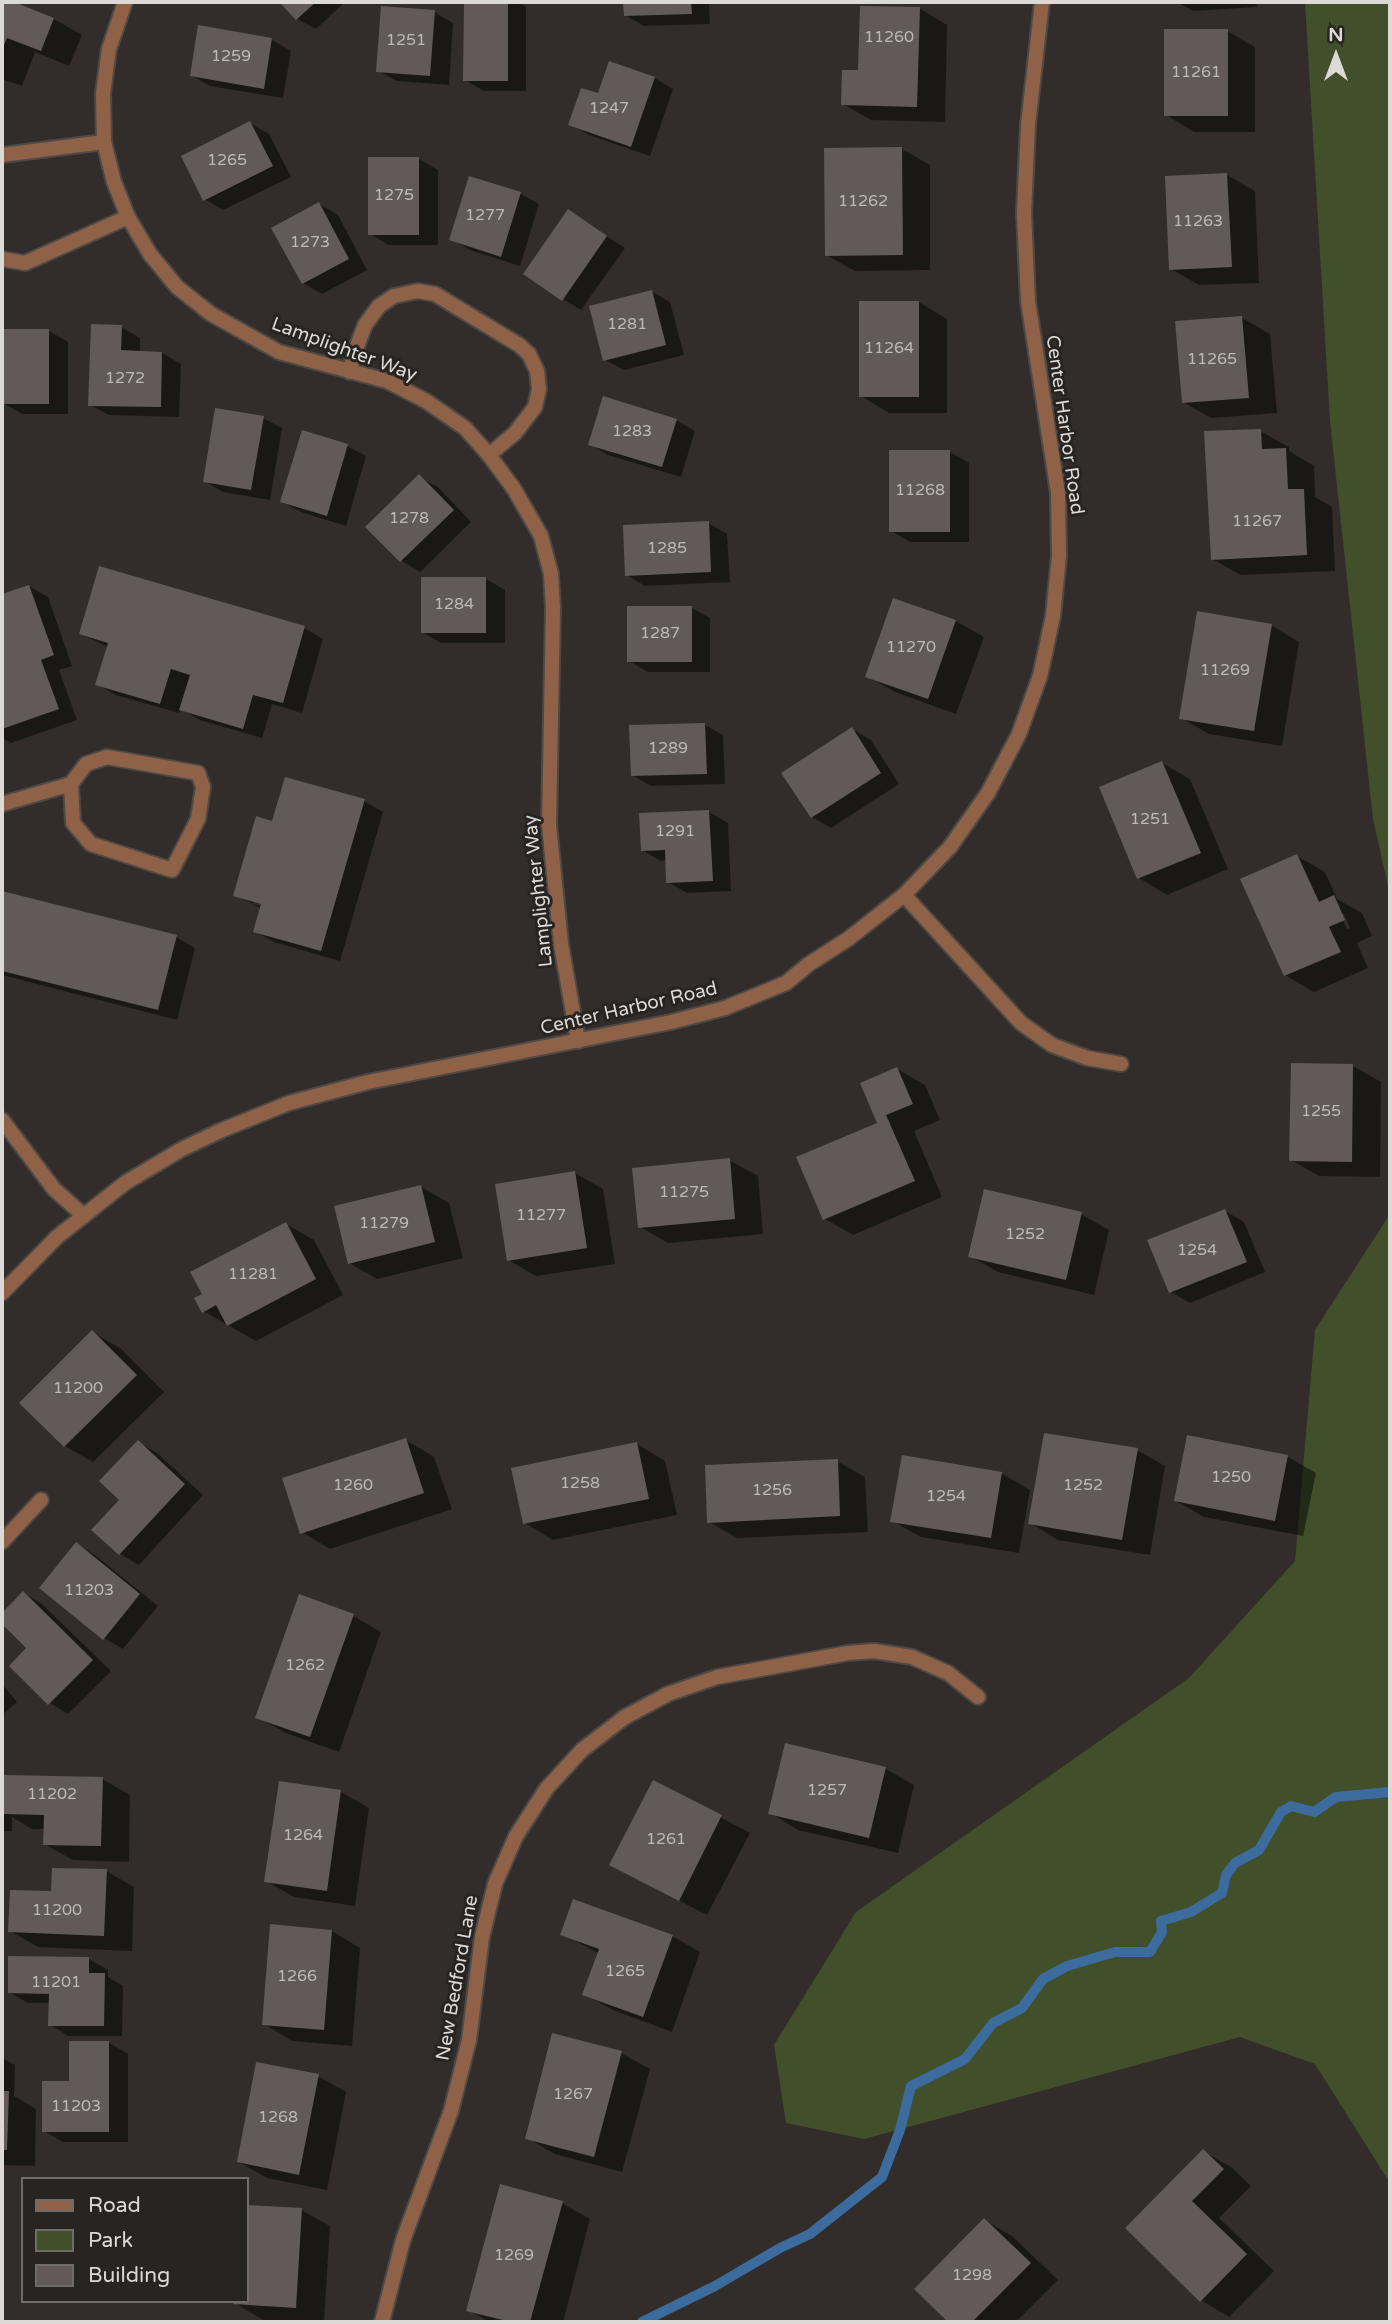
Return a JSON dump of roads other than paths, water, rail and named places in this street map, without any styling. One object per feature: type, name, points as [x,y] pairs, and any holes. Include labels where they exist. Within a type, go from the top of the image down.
[{"type":"street","name":"Lamplighter Way","points":[[125,2],[109,49],[103,93],[104,142],[114,182],[128,217],[150,254],[170,279],[211,314],[279,352],[387,381],[426,401],[465,428],[514,489],[541,536],[551,574],[553,608],[549,825],[561,944],[578,1041]]},
{"type":"street","name":"Center Harbor Road","points":[[2,1293],[57,1237],[125,1183],[182,1149],[222,1130],[289,1103],[368,1082],[671,1022],[725,1008],[786,983],[809,964],[848,939],[904,895],[950,847],[994,781],[1018,734],[1040,676],[1054,616],[1059,556],[1058,493],[1028,301],[1024,213],[1028,125],[1042,2]]},
{"type":"street","points":[[2,155],[104,142]]},
{"type":"street","points":[[2,259],[25,263],[128,217]]},
{"type":"street","points":[[350,372],[365,325],[379,306],[394,296],[418,291],[435,294],[477,319],[519,345],[528,354],[537,370],[539,389],[535,407],[515,433],[489,455]]},
{"type":"street","points":[[2,804],[71,784],[86,764],[107,757],[198,773],[203,787],[198,819],[172,870],[91,844],[73,823],[71,784]]},
{"type":"street","points":[[904,895],[1021,1023],[1052,1045],[1087,1058],[1121,1064]]},
{"type":"street","points":[[2,1120],[54,1189],[84,1216]]},
{"type":"street","points":[[2,1542],[41,1500]]},
{"type":"street","name":"New Bedford Lane","points":[[382,2322],[403,2240],[451,2111],[469,2040],[482,1937],[495,1884],[516,1836],[528,1817],[547,1788],[582,1751],[625,1717],[668,1694],[717,1677],[848,1653],[874,1651],[912,1657],[948,1673],[978,1697]]},
{"type":"waterway","points":[[642,2322],[810,2234],[882,2177],[900,2130],[911,2086],[965,2059],[993,2023],[1022,2008],[1043,1979],[1067,1966],[1115,1952],[1150,1952],[1162,1932],[1161,1921],[1191,1912],[1222,1893],[1226,1875],[1235,1863],[1259,1850],[1281,1812],[1291,1806],[1314,1812],[1336,1797],[1390,1792]]}]
